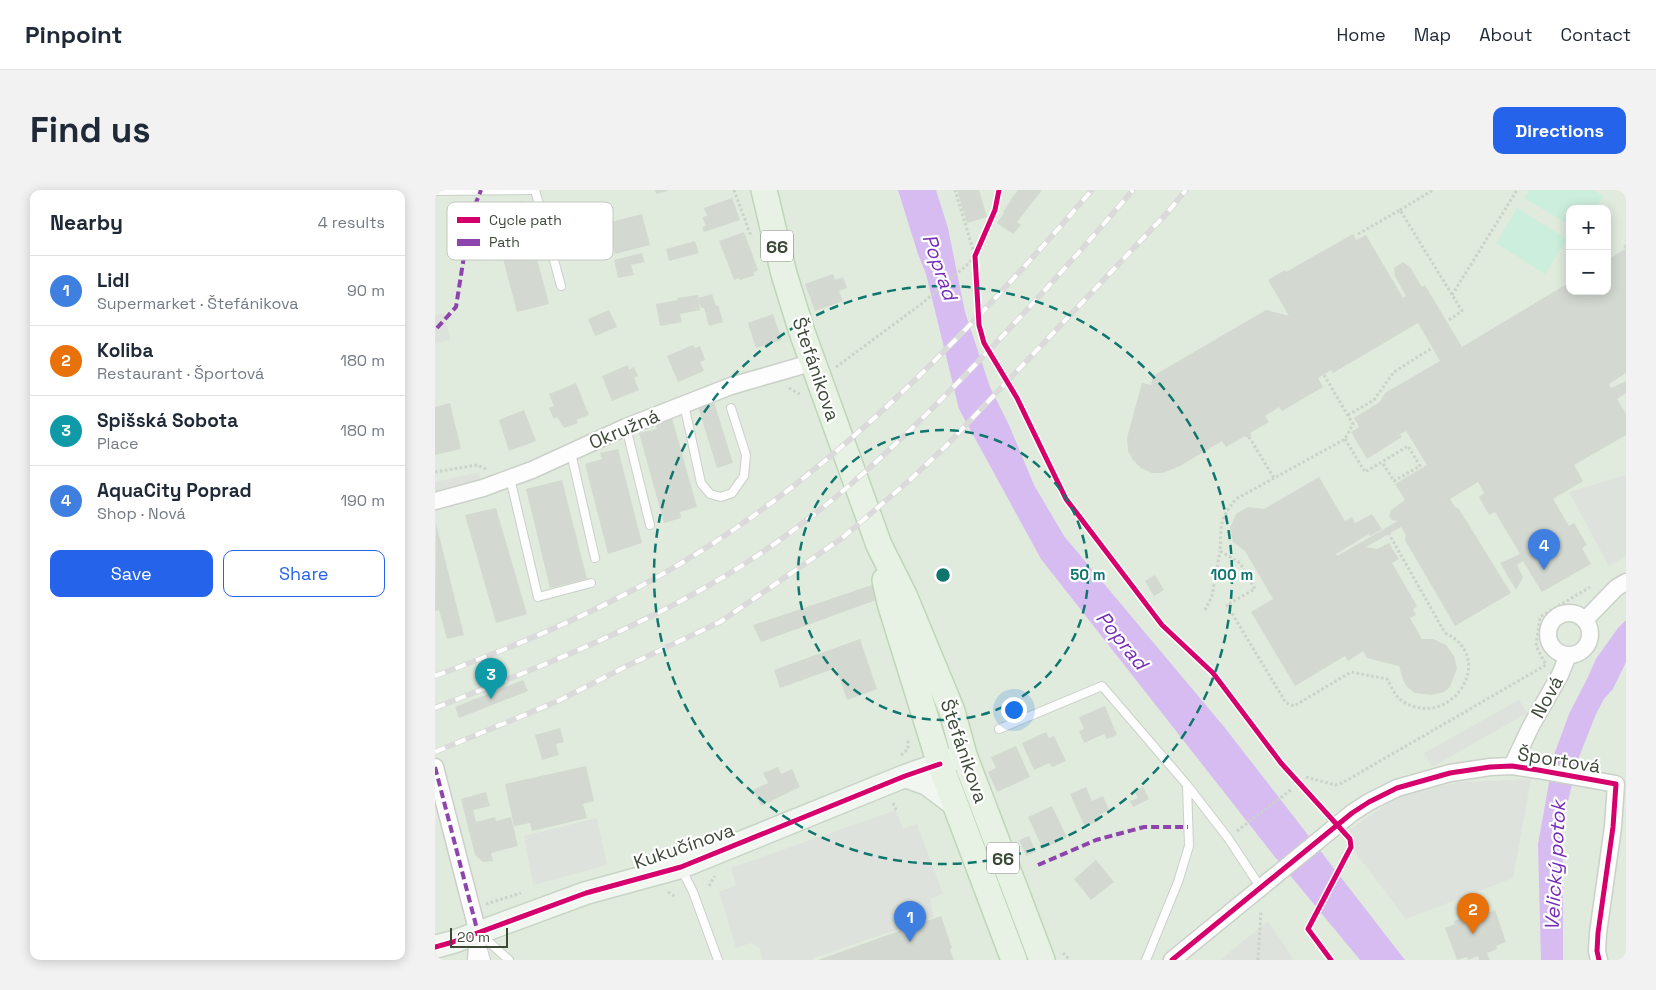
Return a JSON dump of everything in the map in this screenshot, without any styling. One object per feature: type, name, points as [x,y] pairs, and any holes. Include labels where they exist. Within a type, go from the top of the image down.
[{"type":"main road","name":"Štefánikova","points":[[764,190],[784,274],[803,332],[823,366],[879,545],[919,732],[940,764],[1014,960]]},
{"type":"main road","name":"Štefánikova","points":[[879,545],[904,595],[945,693],[964,755],[1042,959]]},
{"type":"street","name":"Okružná","points":[[435,501],[483,488],[510,478],[626,427],[731,386],[823,366]]},
{"type":"street","points":[[1585,620],[1616,588],[1626,582]]},
{"type":"street","points":[[1567,613],[1585,620],[1590,632],[1587,645],[1582,651],[1568,655],[1560,654],[1550,645],[1548,631],[1555,618],[1567,613]]},
{"type":"street","name":"Nová","points":[[1513,766],[1531,726],[1561,675],[1568,655]]},
{"type":"street","points":[[919,732],[922,754],[901,767],[955,805]]},
{"type":"street","name":"Kukučínova","points":[[435,947],[586,893],[681,867],[901,767],[940,764],[964,755]]},
{"type":"street","name":"Športová","points":[[1172,960],[1331,829],[1369,802],[1410,783],[1473,769],[1513,766],[1621,785],[1598,933],[1597,951],[1599,960]]},
{"type":"street","points":[[435,767],[478,933],[476,960]]},
{"type":"lane","points":[[435,191],[530,190]]},
{"type":"lane","points":[[554,260],[561,286]]},
{"type":"lane","points":[[684,404],[701,483],[710,494],[721,498],[732,493],[745,476],[746,455],[731,408]]},
{"type":"lane","points":[[626,427],[650,526]]},
{"type":"lane","points":[[571,452],[595,558]]},
{"type":"lane","points":[[510,478],[538,597],[591,583]]},
{"type":"lane","points":[[999,729],[1102,686],[1187,785],[1265,885]]},
{"type":"lane","points":[[1146,960],[1178,882],[1189,846],[1187,785]]},
{"type":"lane","points":[[681,867],[693,892],[718,960]]},
{"type":"lane","points":[[478,933],[486,960]]},
{"type":"lane","points":[[478,933],[509,960]]},
{"type":"path","points":[[955,190],[975,256],[975,265]]},
{"type":"path","points":[[1358,234],[1433,190]]},
{"type":"path","points":[[1452,295],[1517,190]]},
{"type":"path","points":[[1400,210],[1462,311],[1447,321]]},
{"type":"path","points":[[823,366],[921,305],[968,264],[975,256],[979,245]]},
{"type":"path","points":[[1348,415],[1374,400],[1394,372],[1432,348]]},
{"type":"path","points":[[1205,610],[1212,596],[1220,551],[1221,528],[1225,512],[1236,499],[1345,439],[1353,424],[1324,375]]},
{"type":"path","points":[[1249,437],[1273,478]]},
{"type":"path","points":[[1345,439],[1365,472],[1408,446],[1420,466],[1394,481],[1383,462]]},
{"type":"path","points":[[1220,551],[1240,563],[1255,589],[1227,605],[1286,703],[1294,706],[1351,672],[1387,679],[1402,700],[1417,706],[1430,708],[1444,705],[1457,696],[1465,683],[1469,667],[1466,650],[1455,638],[1445,633],[1389,534]]},
{"type":"path","points":[[1306,777],[1335,785],[1342,783],[1546,665],[1536,646],[1540,618],[1595,585]]},
{"type":"path","points":[[901,767],[908,749],[919,732]]},
{"type":"path","points":[[1242,827],[1292,789]]},
{"type":"path","points":[[481,906],[522,892],[529,892]]},
{"type":"path","points":[[1259,960],[1260,928]]},
{"type":"shaded area","points":[[435,190],[1626,190],[1626,960],[435,960]]},
{"type":"shaded area","points":[[444,313],[450,340],[435,344],[435,315]]},
{"type":"shaded area","points":[[479,472],[481,485],[435,496],[435,482]]},
{"type":"shaded area","points":[[1626,475],[1626,556],[1609,566],[1569,492]]},
{"type":"shaded area","points":[[1519,700],[1527,713],[1432,767],[1424,753]]},
{"type":"shaded area","points":[[1531,779],[1513,878],[1406,919],[1342,835],[1397,797],[1460,782]]},
{"type":"shaded area","points":[[896,810],[903,829],[917,824],[943,894],[930,899],[934,917],[813,958],[813,960],[763,960],[760,949],[755,945],[750,943],[736,948],[719,892],[736,885],[731,868]]},
{"type":"shaded area","points":[[597,818],[607,865],[533,885],[524,836]]},
{"type":"shaded area","points":[[1268,921],[1294,960],[1220,960]]},
{"type":"green space","points":[[1529,190],[1593,190],[1603,196],[1598,205],[1566,205],[1566,223],[1524,198]]},
{"type":"green space","points":[[1517,208],[1566,238],[1545,274],[1496,243]]},
{"type":"water","name":"Poprad","points":[[898,190],[936,190],[948,228],[965,312],[990,387],[1009,425],[1034,485],[1064,536],[1225,728],[1405,960],[1360,960],[1275,857],[1041,559],[959,409],[926,274]]},
{"type":"water","name":"Velický potok","points":[[1626,620],[1626,662],[1613,689],[1604,699],[1596,714],[1577,762],[1566,810],[1563,836],[1563,960],[1541,960],[1538,844],[1554,755],[1569,714],[1596,659]]},
{"type":"building","points":[[655,190],[668,190],[668,191],[656,194]]},
{"type":"building","points":[[957,190],[979,190],[987,217],[967,223]]},
{"type":"building","points":[[1018,190],[1042,190],[1017,222],[1021,225],[1013,234],[997,223]]},
{"type":"building","points":[[732,198],[740,220],[704,232],[702,227],[706,226],[702,217],[707,216],[704,208]]},
{"type":"building","points":[[642,214],[650,245],[615,254],[613,246],[613,221]]},
{"type":"building","points":[[744,232],[758,270],[753,273],[755,275],[734,280],[719,241]]},
{"type":"building","points":[[1353,234],[1356,240],[1366,235],[1403,298],[1406,296],[1395,276],[1394,268],[1403,262],[1410,267],[1422,287],[1425,285],[1462,347],[1566,284],[1566,295],[1611,295],[1611,258],[1625,249],[1623,246],[1626,244],[1626,373],[1609,384],[1611,388],[1626,381],[1626,393],[1617,399],[1626,414],[1626,435],[1574,465],[1583,481],[1553,499],[1569,526],[1574,523],[1587,545],[1582,548],[1591,564],[1542,592],[1523,561],[1517,565],[1523,577],[1516,590],[1500,563],[1520,554],[1495,512],[1489,515],[1479,497],[1484,493],[1478,482],[1450,499],[1455,507],[1459,509],[1511,593],[1455,626],[1405,540],[1406,535],[1401,527],[1366,547],[1377,549],[1389,543],[1399,559],[1392,563],[1417,606],[1413,609],[1416,615],[1410,618],[1422,639],[1433,639],[1446,645],[1454,656],[1457,668],[1450,687],[1444,692],[1432,695],[1415,693],[1407,687],[1399,666],[1367,658],[1363,651],[1348,661],[1345,656],[1295,686],[1251,612],[1273,599],[1245,551],[1233,542],[1230,528],[1236,514],[1248,507],[1264,509],[1319,477],[1345,521],[1352,517],[1355,523],[1372,514],[1382,529],[1370,536],[1369,534],[1336,554],[1337,556],[1398,521],[1392,520],[1389,516],[1391,510],[1405,500],[1395,484],[1427,465],[1406,431],[1400,434],[1402,437],[1367,459],[1351,432],[1359,427],[1354,418],[1380,402],[1385,393],[1440,361],[1418,323],[1333,373],[1331,370],[1318,378],[1323,387],[1282,411],[1279,407],[1265,416],[1269,422],[1250,433],[1252,435],[1246,438],[1245,436],[1226,447],[1222,441],[1180,466],[1163,473],[1152,473],[1141,468],[1128,451],[1127,438],[1142,383],[1151,385],[1153,376],[1266,310],[1289,316],[1268,280],[1285,270],[1286,272]]},
{"type":"building","points":[[695,241],[699,253],[669,261],[666,249]]},
{"type":"building","points":[[642,253],[645,262],[631,265],[634,275],[618,278],[614,260]]},
{"type":"building","points":[[503,260],[537,260],[549,304],[517,312]]},
{"type":"building","points":[[833,274],[835,280],[843,277],[847,288],[839,291],[843,301],[815,311],[805,284]]},
{"type":"building","points":[[712,294],[716,306],[718,305],[723,322],[709,326],[704,308],[701,308],[698,298]]},
{"type":"building","points":[[698,295],[700,310],[680,314],[682,322],[660,326],[656,304]]},
{"type":"building","points":[[609,310],[617,327],[595,336],[588,319]]},
{"type":"building","points":[[773,314],[782,340],[756,348],[748,323]]},
{"type":"building","points":[[693,345],[695,348],[700,346],[705,360],[700,362],[704,371],[678,382],[667,356]]},
{"type":"building","points":[[628,365],[629,370],[634,367],[638,376],[634,378],[639,390],[612,401],[602,376]]},
{"type":"building","points":[[576,383],[589,415],[576,420],[578,423],[564,428],[557,417],[554,419],[549,408],[554,406],[549,394]]},
{"type":"building","points":[[714,402],[733,463],[717,468],[698,407]]},
{"type":"building","points":[[450,403],[461,449],[435,455],[435,407]]},
{"type":"building","points":[[524,410],[536,441],[509,451],[499,420]]},
{"type":"building","points":[[672,418],[697,507],[680,512],[681,518],[664,523],[639,433],[657,429],[655,423]]},
{"type":"building","points":[[618,449],[642,543],[608,554],[585,464],[602,459],[600,453]]},
{"type":"building","points":[[562,480],[587,579],[550,588],[526,489]]},
{"type":"building","points":[[496,508],[527,614],[496,623],[465,515]]},
{"type":"building","points":[[436,523],[464,635],[447,639],[439,610],[435,611]]},
{"type":"building","points":[[1155,575],[1164,590],[1154,596],[1145,581]]},
{"type":"building","points":[[872,585],[876,600],[761,642],[753,625]]},
{"type":"building","points":[[860,639],[877,689],[847,700],[836,668],[780,688],[774,670]]},
{"type":"building","points":[[523,680],[528,691],[459,718],[455,707]]},
{"type":"building","points":[[1105,706],[1117,735],[1107,739],[1104,734],[1084,743],[1079,731],[1084,729],[1079,717]]},
{"type":"building","points":[[560,728],[564,742],[556,744],[559,755],[542,760],[535,735]]},
{"type":"building","points":[[1046,732],[1049,738],[1054,736],[1066,761],[1052,767],[1049,763],[1034,770],[1022,743]]},
{"type":"building","points":[[1016,746],[1030,777],[997,792],[988,772],[996,768],[991,757]]},
{"type":"building","points":[[586,766],[594,801],[583,804],[587,818],[532,831],[530,823],[514,826],[505,784]]},
{"type":"building","points":[[778,767],[781,774],[792,769],[800,787],[761,806],[753,790],[768,783],[763,773]]},
{"type":"building","points":[[1086,787],[1092,801],[1103,796],[1109,810],[1099,815],[1101,820],[1085,827],[1070,794]]},
{"type":"building","points":[[1143,787],[1149,799],[1133,807],[1130,801],[1138,798],[1134,791]]},
{"type":"building","points":[[486,792],[490,806],[473,810],[476,822],[495,817],[496,821],[511,817],[518,846],[491,853],[493,861],[483,862],[475,855],[461,799]]},
{"type":"building","points":[[1052,806],[1067,837],[1043,849],[1028,817]]},
{"type":"building","points":[[1029,836],[1036,852],[1026,856],[1019,840]]},
{"type":"building","points":[[1096,860],[1114,882],[1091,900],[1074,879]]},
{"type":"building","points":[[1476,905],[1479,912],[1483,911],[1485,914],[1495,910],[1506,942],[1496,946],[1497,949],[1487,953],[1490,960],[1479,960],[1478,956],[1468,960],[1467,957],[1457,960],[1445,928],[1455,924],[1454,921],[1459,919],[1456,913]]},
{"type":"building","points":[[941,916],[954,960],[818,960]]},
{"type":"railway","points":[[435,676],[549,630],[632,591],[721,538],[780,496],[837,451],[892,402],[995,299],[1092,190]]},
{"type":"railway","points":[[435,708],[539,667],[640,622],[743,565],[814,515],[880,459],[942,399],[1034,302],[1133,190]]},
{"type":"railway","points":[[435,752],[558,701],[720,622],[841,539],[946,446],[1167,213],[1186,190]]},
{"type":"marked path","points":[[476,202],[481,190]]},
{"type":"marked path","points":[[437,328],[456,307],[463,260]]},
{"type":"marked path","points":[[435,767],[478,933]]},
{"type":"marked path","points":[[1038,865],[1096,840],[1144,827],[1188,827]]},
{"type":"cycle path","points":[[999,190],[995,210],[975,256],[979,325],[984,343],[1017,398],[1066,499],[1162,625],[1213,673],[1281,763],[1350,839],[1351,847],[1308,929],[1331,960]]},
{"type":"cycle path","points":[[435,947],[586,893],[681,867],[905,776],[940,764]]},
{"type":"cycle path","points":[[1172,960],[1352,813],[1369,802],[1397,788],[1450,773],[1512,766],[1616,784],[1613,827],[1598,933],[1597,951],[1599,960]]},
{"type":"place","name":"AquaCity Poprad","points":[[1544,570]]},
{"type":"place","name":"Spišská Sobota","points":[[491,699]]},
{"type":"place","name":"Koliba","points":[[1473,934]]},
{"type":"place","name":"Lidl","points":[[910,942]]}]
